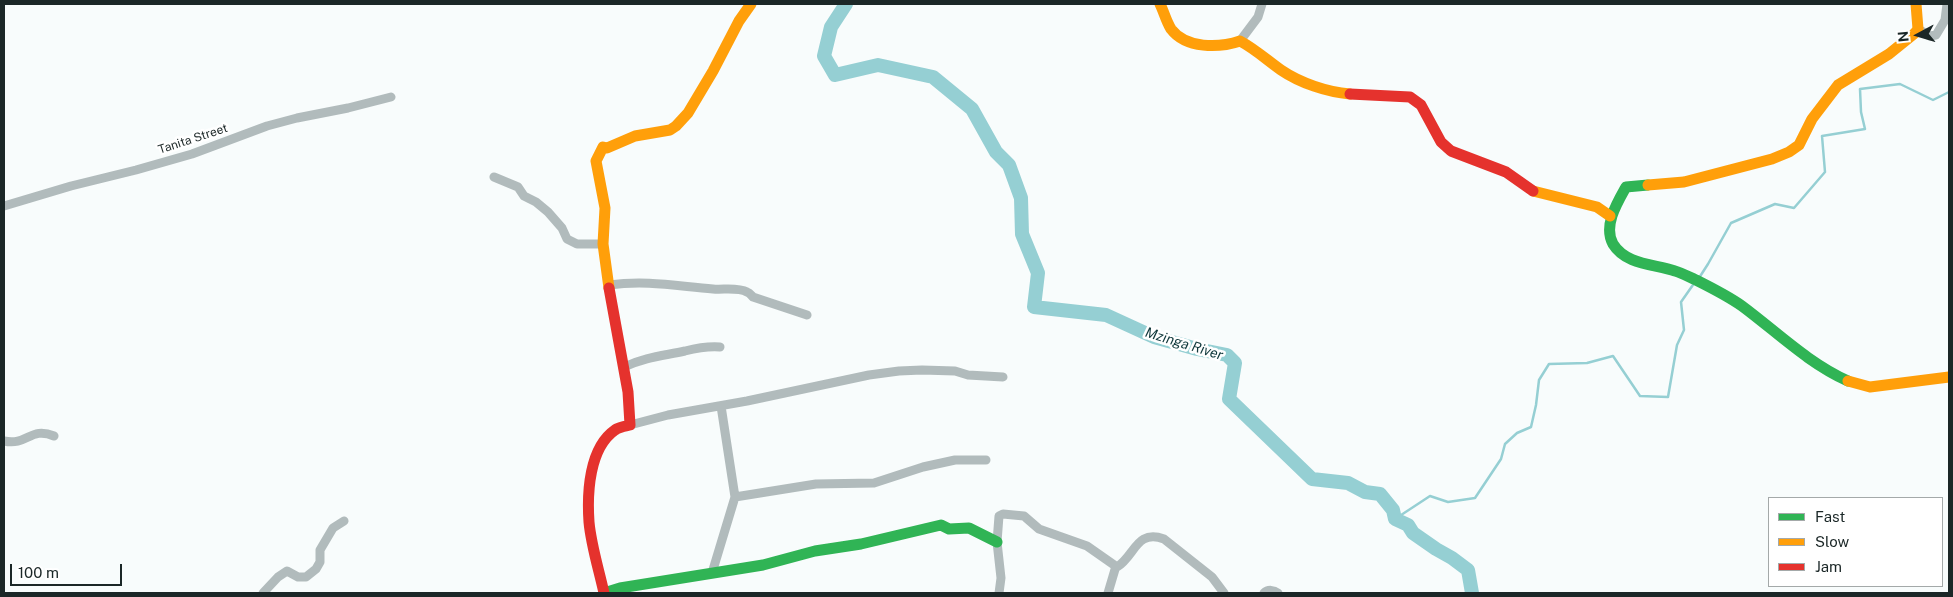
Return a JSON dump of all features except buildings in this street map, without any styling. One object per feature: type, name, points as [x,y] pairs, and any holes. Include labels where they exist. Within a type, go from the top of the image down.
[{"type":"street","points":[[630,425],[628,392],[612,311],[603,244],[605,208],[599,182],[597,157],[603,147],[607,148],[635,136],[670,130],[676,126],[692,106],[716,66],[738,21],[751,4]]},
{"type":"street","points":[[1160,4],[1172,30],[1179,36],[1209,48],[1226,46],[1240,41],[1258,17],[1262,4]]},
{"type":"street","points":[[1916,4],[1918,29],[1912,37],[1889,54],[1838,85],[1812,119],[1799,145],[1789,152],[1772,159],[1684,182],[1626,187],[1613,207],[1610,216],[1611,234],[1616,249],[1639,262],[1660,265],[1728,297],[1814,362],[1844,378],[1872,387],[1918,379],[1949,377]]},
{"type":"street","points":[[1918,29],[1930,36],[1936,35],[1944,20],[1947,4]]},
{"type":"street","points":[[1240,41],[1257,50],[1283,72],[1323,90],[1341,93],[1410,96],[1421,105],[1441,142],[1451,151],[1506,172],[1532,191],[1596,207],[1610,216]]},
{"type":"street","name":"Tanita Street","points":[[4,206],[62,188],[192,154],[267,126],[390,97]]},
{"type":"street","points":[[494,177],[518,188],[524,196],[536,202],[548,212],[562,228],[567,239],[577,244],[603,244]]},
{"type":"street","points":[[609,285],[630,282],[657,282],[739,290],[747,292],[753,297],[807,315]]},
{"type":"street","points":[[624,367],[642,359],[702,346],[720,347]]},
{"type":"street","points":[[997,542],[969,528],[949,529],[941,526],[861,544],[815,551],[763,564],[620,588],[604,593],[589,523],[588,507],[593,466],[601,446],[616,429],[668,415],[721,406],[869,375],[922,370],[955,372],[968,376],[1004,377]]},
{"type":"street","points":[[712,572],[735,497],[721,406]]},
{"type":"street","points":[[4,441],[21,441],[37,432],[45,432],[54,436]]},
{"type":"street","points":[[735,497],[816,484],[874,483],[924,467],[955,460],[986,460]]},
{"type":"street","points":[[999,593],[1001,578],[997,542],[1000,515],[1021,514],[1039,529],[1087,546],[1119,567],[1146,537],[1156,536],[1164,539],[1212,577],[1224,593]]},
{"type":"street","points":[[263,593],[278,577],[287,571],[298,577],[306,578],[316,569],[320,562],[320,550],[333,528],[344,520]]},
{"type":"street","points":[[1108,593],[1116,566]]},
{"type":"street","points":[[1264,593],[1270,591],[1278,593]]},
{"type":"waterway","name":"Mzinga River","points":[[846,4],[831,27],[824,56],[835,75],[878,65],[933,77],[972,109],[996,152],[1009,165],[1021,198],[1022,234],[1038,273],[1034,307],[1106,315],[1154,337],[1227,355],[1235,363],[1229,399],[1312,479],[1348,483],[1365,492],[1380,494],[1393,510],[1395,519],[1408,525],[1413,533],[1468,570],[1472,593]]},
{"type":"waterway","points":[[1699,278],[1731,223],[1775,204],[1794,208],[1825,172],[1822,136],[1865,129],[1861,112],[1860,89],[1900,84],[1933,100],[1949,92]]},
{"type":"waterway","points":[[1395,519],[1430,496],[1448,502],[1475,498],[1501,459],[1505,444],[1517,433],[1531,427],[1539,380],[1549,364],[1587,363],[1613,356],[1640,396],[1668,397],[1677,345],[1684,330],[1681,302],[1695,282]]},
{"type":"traffic: fast","points":[[1648,185],[1626,187],[1615,207],[1610,222],[1610,237],[1619,251],[1633,260],[1680,273],[1726,295],[1806,356],[1833,374],[1848,381]]},
{"type":"traffic: fast","points":[[604,593],[620,588],[763,565],[815,551],[861,544],[941,525],[949,529],[969,528],[997,542]]},
{"type":"traffic: slow","points":[[609,288],[603,244],[605,208],[596,161],[603,147],[607,148],[635,136],[670,130],[676,126],[688,113],[713,71],[739,21],[751,4]]},
{"type":"traffic: slow","points":[[1160,4],[1171,29],[1177,36],[1185,40],[1213,46],[1240,41],[1281,70],[1305,83],[1323,89],[1350,94]]},
{"type":"traffic: slow","points":[[1648,185],[1684,182],[1772,159],[1789,152],[1799,145],[1812,119],[1838,85],[1889,54],[1915,33],[1918,29],[1916,4]]},
{"type":"traffic: slow","points":[[1533,191],[1597,207],[1610,216]]},
{"type":"traffic: slow","points":[[1848,381],[1870,387],[1949,377]]},
{"type":"traffic: jam","points":[[1350,94],[1410,97],[1421,105],[1441,142],[1451,151],[1506,172],[1533,191]]},
{"type":"traffic: jam","points":[[604,593],[590,531],[589,485],[595,459],[606,438],[617,429],[630,425],[628,392],[609,288]]}]
